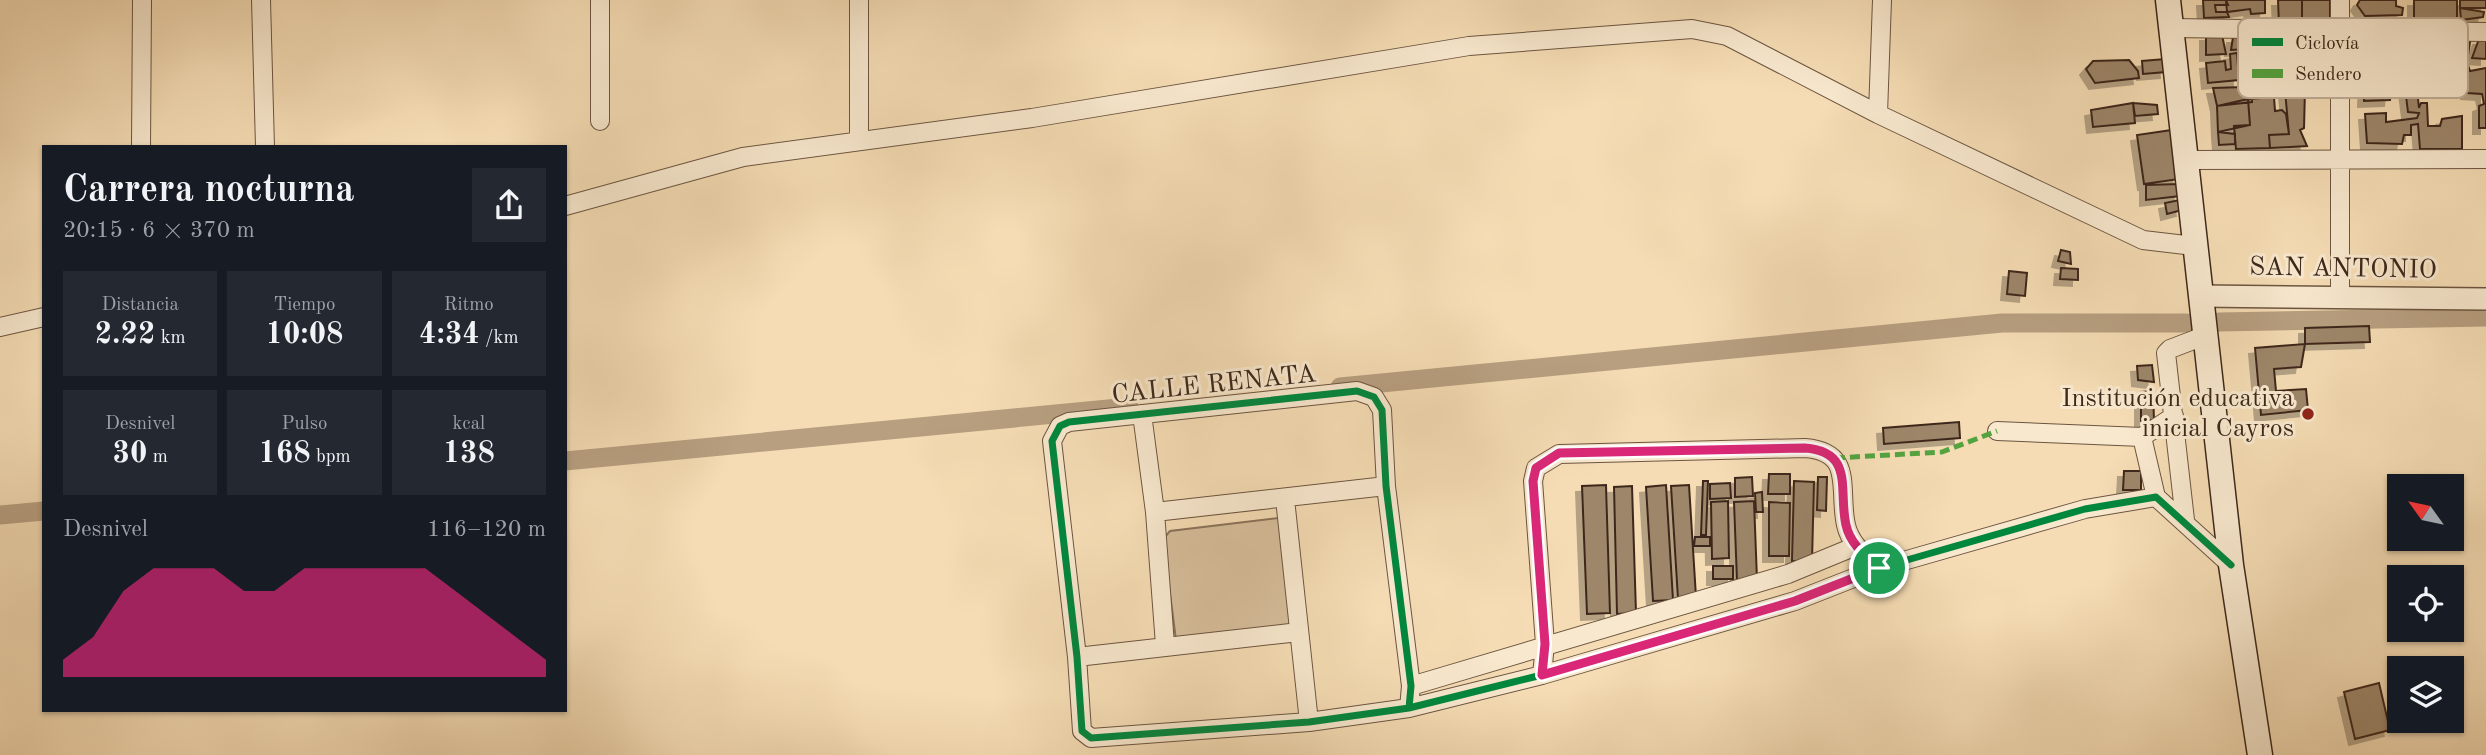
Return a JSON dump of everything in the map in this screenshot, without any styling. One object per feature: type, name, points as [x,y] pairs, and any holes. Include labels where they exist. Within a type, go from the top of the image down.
[{"type":"main road","points":[[2168,0],[2231,565],[2260,755]]},
{"type":"street","points":[[141,145],[142,0]]},
{"type":"street","points":[[261,0],[265,145]]},
{"type":"street","points":[[600,0],[600,121]]},
{"type":"street","points":[[859,0],[859,141]]},
{"type":"street","points":[[1878,114],[1882,0]]},
{"type":"street","points":[[2340,0],[2340,18]]},
{"type":"street","points":[[2171,28],[2238,29]]},
{"type":"street","points":[[567,205],[743,157],[1032,118],[1469,46],[1692,29],[1727,36],[1878,114],[2143,240],[2194,246]]},
{"type":"street","points":[[2468,32],[2486,32]]},
{"type":"street","points":[[2340,296],[2341,98]]},
{"type":"street","points":[[2185,160],[2486,159]]},
{"type":"street","name":"SAN ANTONIO","points":[[2200,296],[2486,299]]},
{"type":"street","points":[[0,327],[42,317]]},
{"type":"street","points":[[2185,520],[2166,353],[2169,349],[2204,336]]},
{"type":"street","name":"CALLE RENATA","points":[[1077,657],[1052,441],[1060,426],[1069,422],[1357,391],[1374,397],[1382,410],[1386,486]]},
{"type":"street","points":[[1142,414],[1155,512],[1165,645]]},
{"type":"street","points":[[1997,431],[2142,438],[2174,416]]},
{"type":"street","points":[[2142,438],[2156,497],[2185,520],[2231,565]]},
{"type":"street","points":[[1542,675],[1545,644],[1533,481],[1536,468],[1559,453],[1805,448],[1826,452],[1835,458],[1843,485],[1846,527],[1856,546],[1879,568]]},
{"type":"street","points":[[1155,512],[1386,486],[1411,686],[1409,708]]},
{"type":"street","points":[[1299,632],[1077,657],[1082,731],[1091,738],[1309,722],[1409,708],[1542,675],[1795,601],[1879,568],[2085,509],[2156,497]]},
{"type":"street","points":[[1285,499],[1309,722]]},
{"type":"street","points":[[1411,686],[1545,644],[1788,574],[1856,546]]},
{"type":"shaded area","points":[[1278,518],[1285,522],[1296,636],[1177,648],[1163,539],[1170,531]]},
{"type":"building","points":[[2203,0],[2226,0],[2228,5],[2215,5],[2216,12],[2227,12],[2229,17],[2204,18]]},
{"type":"building","points":[[2226,0],[2265,0],[2265,13],[2251,14],[2250,9],[2227,12]]},
{"type":"building","points":[[2278,0],[2302,0],[2302,18],[2279,18]]},
{"type":"building","points":[[2302,0],[2330,0],[2330,18],[2302,18]]},
{"type":"building","points":[[2360,0],[2396,0],[2396,6],[2403,8],[2402,15],[2365,16],[2357,5]]},
{"type":"building","points":[[2414,0],[2457,0],[2457,18],[2414,18]]},
{"type":"building","points":[[2460,0],[2486,0],[2486,8],[2460,8]]},
{"type":"building","points":[[2460,8],[2484,12],[2483,17],[2461,18]]},
{"type":"building","points":[[2206,35],[2222,35],[2226,54],[2206,55]]},
{"type":"building","points":[[2233,37],[2238,37],[2238,50],[2231,50]]},
{"type":"building","points":[[2479,39],[2486,39],[2486,59],[2472,58]]},
{"type":"building","points":[[2237,53],[2238,80],[2208,83],[2206,63],[2225,61],[2226,70],[2231,69],[2230,54]]},
{"type":"building","points":[[2165,59],[2166,72],[2143,74],[2142,61]]},
{"type":"building","points":[[2129,60],[2138,71],[2139,78],[2095,83],[2086,69],[2093,61]]},
{"type":"building","points":[[2468,65],[2470,71],[2486,68],[2486,128],[2479,128],[2479,106],[2484,104],[2482,94],[2468,93]]},
{"type":"building","points":[[2238,87],[2238,98],[2252,98],[2252,102],[2217,106],[2213,88]]},
{"type":"building","points":[[2274,98],[2275,111],[2282,110],[2286,114],[2289,134],[2269,135],[2270,148],[2236,149],[2234,126],[2250,125],[2248,99]]},
{"type":"building","points":[[2286,98],[2305,98],[2304,128],[2300,130],[2307,146],[2270,148],[2269,135],[2289,134]]},
{"type":"building","points":[[2364,98],[2390,98],[2390,100],[2364,101]]},
{"type":"building","points":[[2406,98],[2418,98],[2419,108],[2421,103],[2427,103],[2428,126],[2440,126],[2442,119],[2462,116],[2462,149],[2420,149],[2418,124],[2411,125],[2411,135],[2404,135],[2402,144],[2367,143],[2365,114],[2386,113],[2386,122],[2417,118],[2419,113],[2408,112]]},
{"type":"building","points":[[2248,99],[2250,125],[2218,132],[2217,106]]},
{"type":"building","points":[[2133,103],[2135,123],[2093,127],[2091,110]]},
{"type":"building","points":[[2133,103],[2157,105],[2158,114],[2135,116]]},
{"type":"building","points":[[2172,130],[2179,179],[2144,184],[2137,135]]},
{"type":"building","points":[[2218,132],[2235,134],[2235,144],[2219,145]]},
{"type":"building","points":[[2179,184],[2180,196],[2146,200],[2146,185]]},
{"type":"building","points":[[2180,200],[2182,210],[2167,214],[2165,203]]},
{"type":"building","points":[[2061,250],[2070,252],[2071,264],[2058,261]]},
{"type":"building","points":[[2061,268],[2078,269],[2078,280],[2060,279]]},
{"type":"building","points":[[2009,271],[2027,273],[2025,296],[2007,294]]},
{"type":"building","points":[[2369,326],[2370,342],[2305,344],[2305,328]]},
{"type":"building","points":[[2305,344],[2301,367],[2274,369],[2276,391],[2306,389],[2308,410],[2261,415],[2255,348]]},
{"type":"building","points":[[2152,365],[2154,382],[2138,380],[2137,366]]},
{"type":"building","points":[[2153,391],[2154,420],[2141,421],[2141,392]]},
{"type":"building","points":[[1959,422],[1960,438],[1884,444],[1883,428]]},
{"type":"building","points":[[2124,471],[2141,471],[2141,490],[2123,490]]},
{"type":"building","points":[[1769,474],[1790,474],[1790,494],[1768,494]]},
{"type":"building","points":[[1752,477],[1753,496],[1735,497],[1735,478]]},
{"type":"building","points":[[1818,477],[1827,477],[1826,511],[1817,510]]},
{"type":"building","points":[[1703,481],[1708,481],[1706,535],[1701,535]]},
{"type":"building","points":[[1794,481],[1814,482],[1812,561],[1792,561]]},
{"type":"building","points":[[1730,483],[1731,498],[1710,499],[1710,484]]},
{"type":"building","points":[[1606,485],[1610,613],[1587,614],[1582,486]]},
{"type":"building","points":[[1666,485],[1673,600],[1653,601],[1646,487]]},
{"type":"building","points":[[1689,485],[1696,597],[1678,599],[1671,486]]},
{"type":"building","points":[[1632,486],[1636,613],[1617,614],[1614,487]]},
{"type":"building","points":[[1762,492],[1763,512],[1756,512],[1755,493]]},
{"type":"building","points":[[1728,501],[1729,558],[1712,559],[1711,502]]},
{"type":"building","points":[[1754,501],[1757,580],[1737,581],[1734,502]]},
{"type":"building","points":[[1769,502],[1790,503],[1789,556],[1769,556]]},
{"type":"building","points":[[1695,537],[1710,537],[1710,546],[1694,546]]},
{"type":"building","points":[[1713,566],[1733,566],[1733,579],[1713,579]]},
{"type":"building","points":[[2379,683],[2387,717],[2387,731],[2355,739],[2344,692]]},
{"type":"waterway","points":[[2219,322],[2486,317]]},
{"type":"waterway","points":[[1340,387],[2002,323],[2187,323]]},
{"type":"waterway","points":[[567,461],[1129,407]]},
{"type":"waterway","points":[[0,515],[42,511]]},
{"type":"marked path","points":[[1835,458],[1942,452],[1997,431]]},
{"type":"cycle path","points":[[1409,708],[1411,686],[1386,486],[1382,410],[1374,397],[1357,391],[1069,422],[1060,426],[1052,441],[1077,657],[1082,731],[1091,738],[1309,722],[1409,708],[1542,675],[1795,601],[1879,568],[2085,509],[2156,497],[2231,565]]},
{"type":"place","name":"Institución educativa inicial Cayros","points":[[2308,414]]},
{"type":"route","points":[[1816,449],[1835,458],[1843,485],[1846,527],[1856,546],[1879,568],[1795,601],[1542,675],[1545,644],[1533,481],[1536,468],[1559,453],[1816,449]]}]
